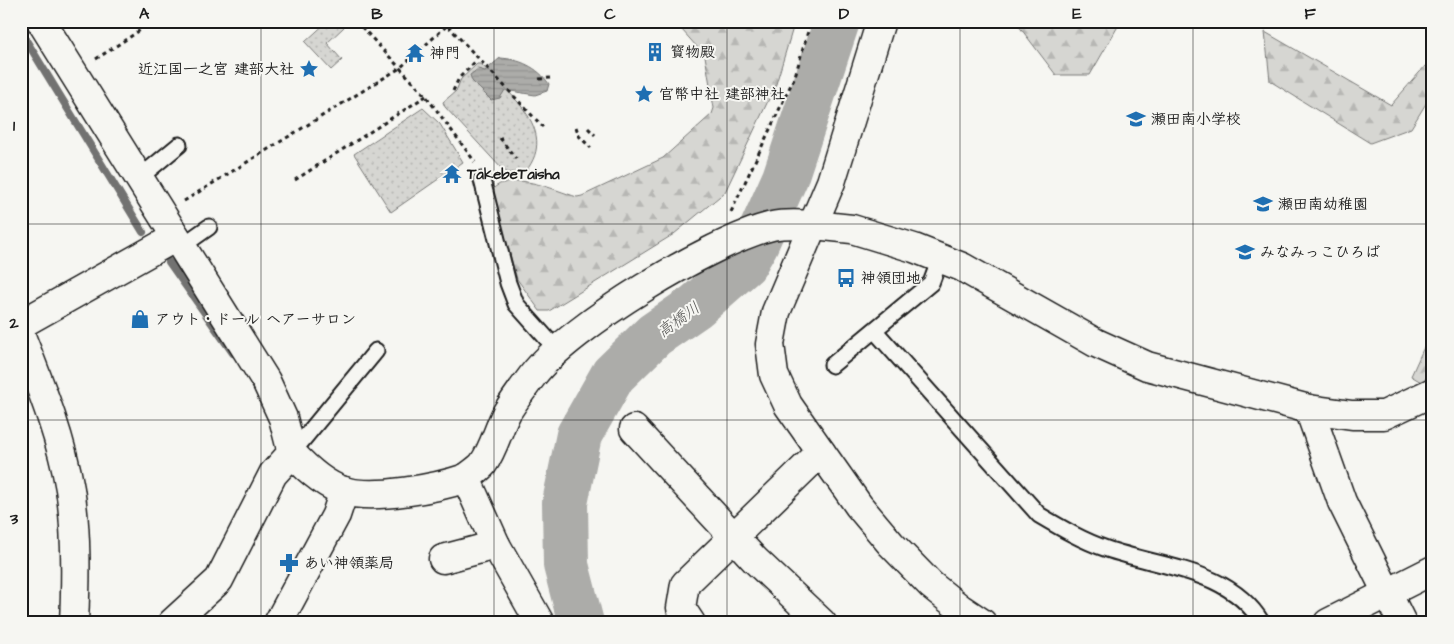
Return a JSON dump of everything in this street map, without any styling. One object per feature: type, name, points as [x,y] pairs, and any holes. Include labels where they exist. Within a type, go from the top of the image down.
[{"type":"street","points":[[40,21],[266,381],[283,418],[292,453],[304,466],[326,482],[344,491],[373,495],[449,484],[466,478],[482,465],[520,391],[557,350],[575,334],[636,294],[719,247],[749,233],[774,226],[804,225],[852,229],[914,248],[962,267],[1096,343],[1147,366],[1309,409],[1352,415],[1384,415],[1433,392]]},
{"type":"street","points":[[880,21],[831,182],[804,225],[776,312],[770,344],[774,374],[788,404],[859,506],[891,544],[931,585],[982,623]]},
{"type":"street","points":[[21,324],[174,232]]},
{"type":"street","points":[[21,336],[60,444],[70,490],[74,542],[74,623]]},
{"type":"street","points":[[1309,409],[1342,502],[1402,623]]},
{"type":"street","points":[[634,429],[734,537],[822,623]]},
{"type":"street","points":[[691,623],[681,608],[686,584],[820,452]]},
{"type":"street","points":[[172,623],[219,580],[273,474],[292,453]]},
{"type":"street","points":[[466,478],[496,546],[540,623]]},
{"type":"street","points":[[278,623],[336,515],[344,491]]},
{"type":"street","points":[[443,559],[496,546]]},
{"type":"street","points":[[1328,623],[1433,570]]},
{"type":"lane","points":[[139,178],[179,145]]},
{"type":"lane","points":[[482,180],[508,283],[516,304],[557,350]]},
{"type":"lane","points":[[174,232],[209,227]]},
{"type":"lane","points":[[832,366],[931,283],[940,259]]},
{"type":"lane","points":[[875,331],[1012,487],[1039,515],[1068,532],[1107,549],[1215,580],[1237,592],[1262,623]]},
{"type":"lane","points":[[292,453],[376,351]]},
{"type":"path","points":[[356,21],[426,96],[474,160],[482,180]]},
{"type":"path","points":[[174,232],[400,68],[452,21]]},
{"type":"path","points":[[719,247],[795,76],[811,21]]},
{"type":"path","points":[[448,26],[543,127]]},
{"type":"path","points":[[72,74],[142,29]]},
{"type":"path","points":[[453,91],[459,78],[475,62]]},
{"type":"path","points":[[538,79],[550,78]]},
{"type":"path","points":[[296,180],[426,96]]},
{"type":"path","points":[[576,127],[579,136],[590,148]]},
{"type":"path","points":[[588,128],[594,135]]},
{"type":"path","points":[[500,138],[516,159]]},
{"type":"green space","points":[[328,21],[339,21],[344,27],[327,43],[342,60],[331,70],[305,42]]},
{"type":"green space","points":[[674,21],[795,21],[776,84],[725,192],[674,234],[549,311],[540,311],[517,279],[492,190],[500,184],[510,181],[521,181],[545,186],[577,197],[582,196],[663,158],[712,114],[714,108],[705,56]]},
{"type":"green space","points":[[1015,21],[1121,21],[1090,75],[1056,75]]},
{"type":"green space","points":[[1265,32],[1391,105],[1426,65],[1433,84],[1433,92],[1411,128],[1370,143],[1270,81]]},
{"type":"green space","points":[[477,64],[481,64],[516,100],[533,126],[537,141],[535,156],[526,171],[508,173],[502,169],[445,107],[443,102],[456,91],[461,79]]},
{"type":"green space","points":[[423,108],[440,124],[463,162],[391,212],[354,154]]},
{"type":"green space","points":[[1433,327],[1433,378],[1428,386],[1411,376]]},
{"type":"shaded area","points":[[500,58],[521,62],[534,69],[549,84],[547,91],[535,95],[505,90],[500,98],[491,100],[472,81],[470,75],[478,69],[485,71]]},
{"type":"waterway","name":"高橋川","points":[[581,623],[566,565],[565,503],[579,435],[613,375],[654,335],[696,306],[744,264],[756,243],[785,178],[837,21]]},
{"type":"waterway","points":[[21,32],[143,232]]},
{"type":"waterway","points":[[169,262],[233,353]]},
{"type":"place","name":"寳物殿","points":[[655,52]]},
{"type":"place","name":"神門","points":[[415,53]]},
{"type":"place","name":"近江国一之宮 建部大社","points":[[309,69]]},
{"type":"place","name":"官幣中社 建部神社","points":[[644,94]]},
{"type":"place","name":"瀬田南小学校","points":[[1136,119]]},
{"type":"place","name":"TakebeTaisha","points":[[452,174]]},
{"type":"place","name":"瀬田南幼稚園","points":[[1263,204]]},
{"type":"place","name":"みなみっこひろば","points":[[1245,252]]},
{"type":"place","name":"神領団地","points":[[846,278]]},
{"type":"place","name":"アウト・ドール ヘアーサロン","points":[[140,319]]},
{"type":"place","name":"あい神領薬局","points":[[289,563]]}]
